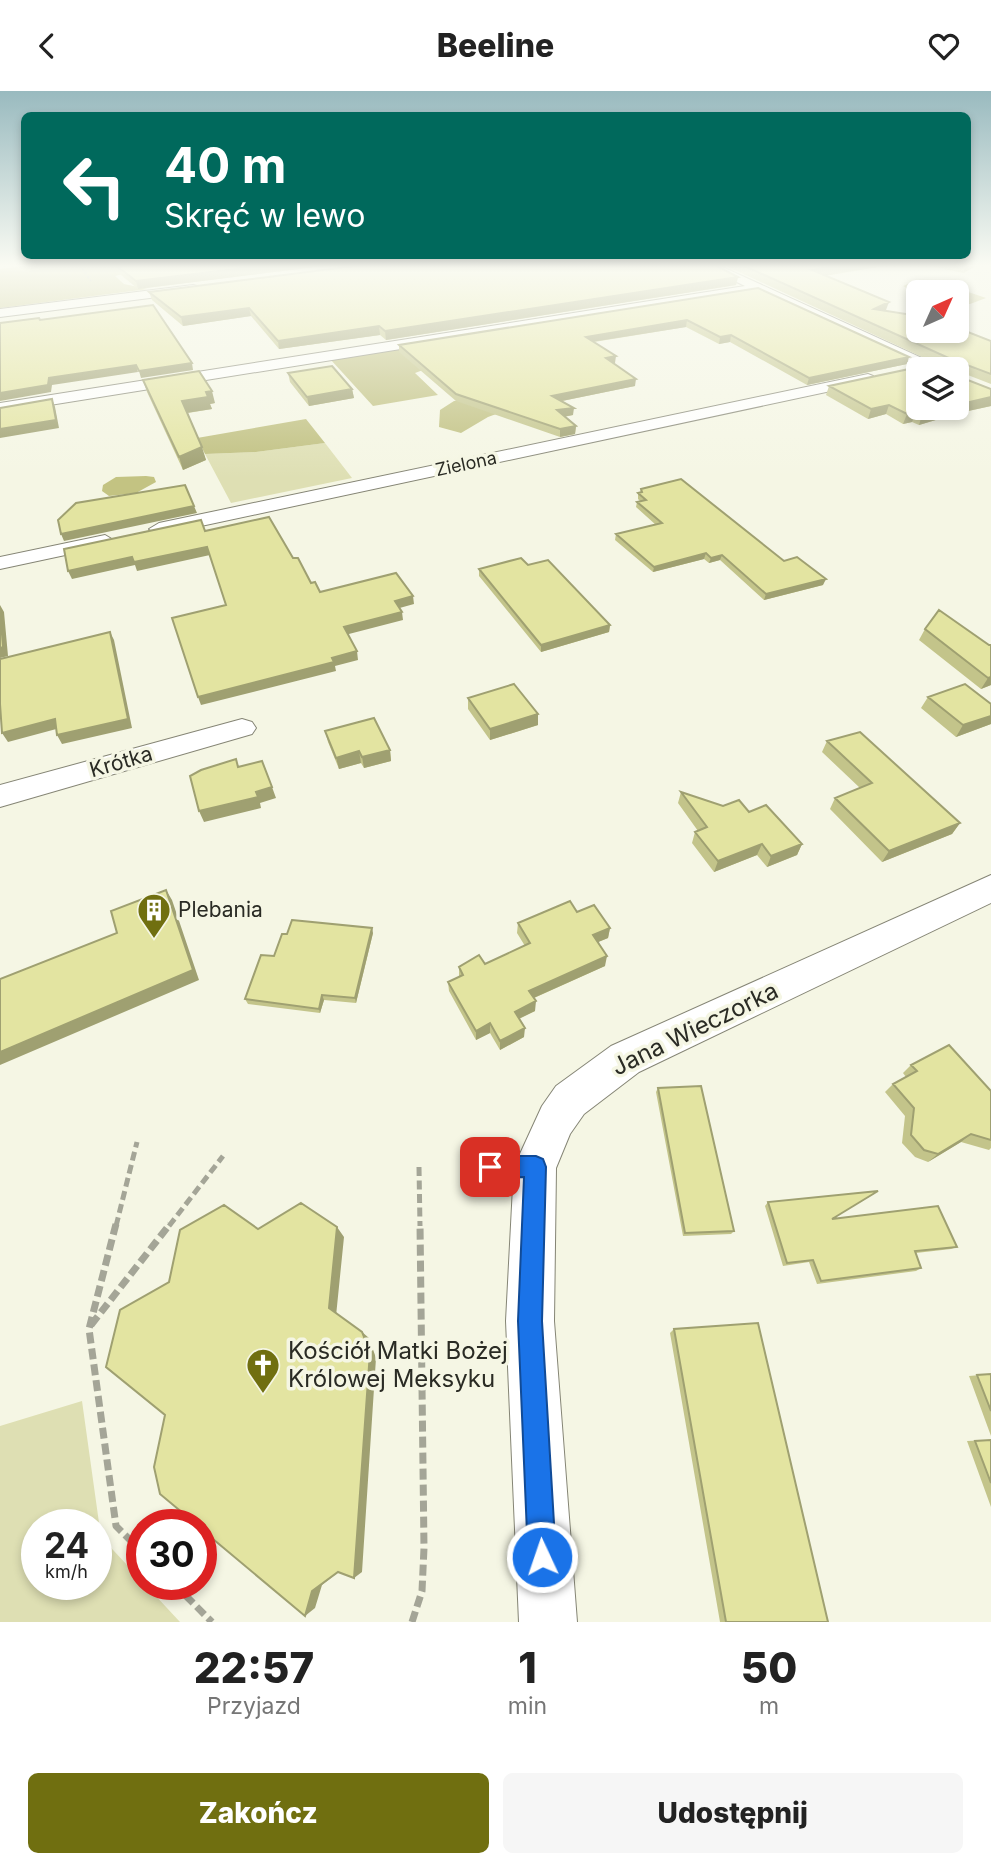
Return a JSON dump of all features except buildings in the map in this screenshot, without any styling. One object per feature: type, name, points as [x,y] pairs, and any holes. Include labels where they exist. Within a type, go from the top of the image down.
[{"type":"street","points":[[0,408],[458,335]]},
{"type":"street","points":[[863,335],[911,357]]},
{"type":"street","name":"Zielona","points":[[0,563],[906,372]]},
{"type":"street","name":"Krótka","points":[[0,796],[242,728]]},
{"type":"street","name":"Jana Wieczorka","points":[[545,1618],[530,1321],[536,1167],[544,1142],[570,1100],[625,1059],[991,888]]},
{"type":"lane","points":[[490,1167],[536,1167]]},
{"type":"path","points":[[126,1536],[116,1526],[89,1329],[137,1142]]},
{"type":"path","points":[[89,1329],[223,1156]]},
{"type":"path","points":[[412,1622],[422,1591],[424,1548],[419,1167]]},
{"type":"path","points":[[190,1600],[212,1622]]},
{"type":"green space","points":[[325,443],[352,478],[231,503],[205,454],[256,452]]},
{"type":"green space","points":[[82,1401],[97,1509],[21,1509],[21,1600],[112,1600],[112,1549],[126,1564],[126,1600],[160,1600],[180,1622],[0,1622],[0,1426]]},
{"type":"shaded area","points":[[415,346],[423,370],[415,373],[438,395],[373,406],[331,360]]},
{"type":"shaded area","points":[[524,391],[529,402],[488,417],[461,433],[439,427],[440,410],[454,401]]},
{"type":"shaded area","points":[[306,419],[325,443],[256,452],[205,454],[197,438]]},
{"type":"shaded area","points":[[116,477],[154,477],[156,482],[136,493],[109,496],[102,491],[103,485]]},
{"type":"place","name":"Plebania","points":[[154,940]]},
{"type":"place","name":"Kościół Matki Bożej Królowej Meksyku","points":[[263,1395]]},
{"type":"route","points":[[490,1167],[536,1167],[532,1209],[530,1321],[542,1557]]}]
